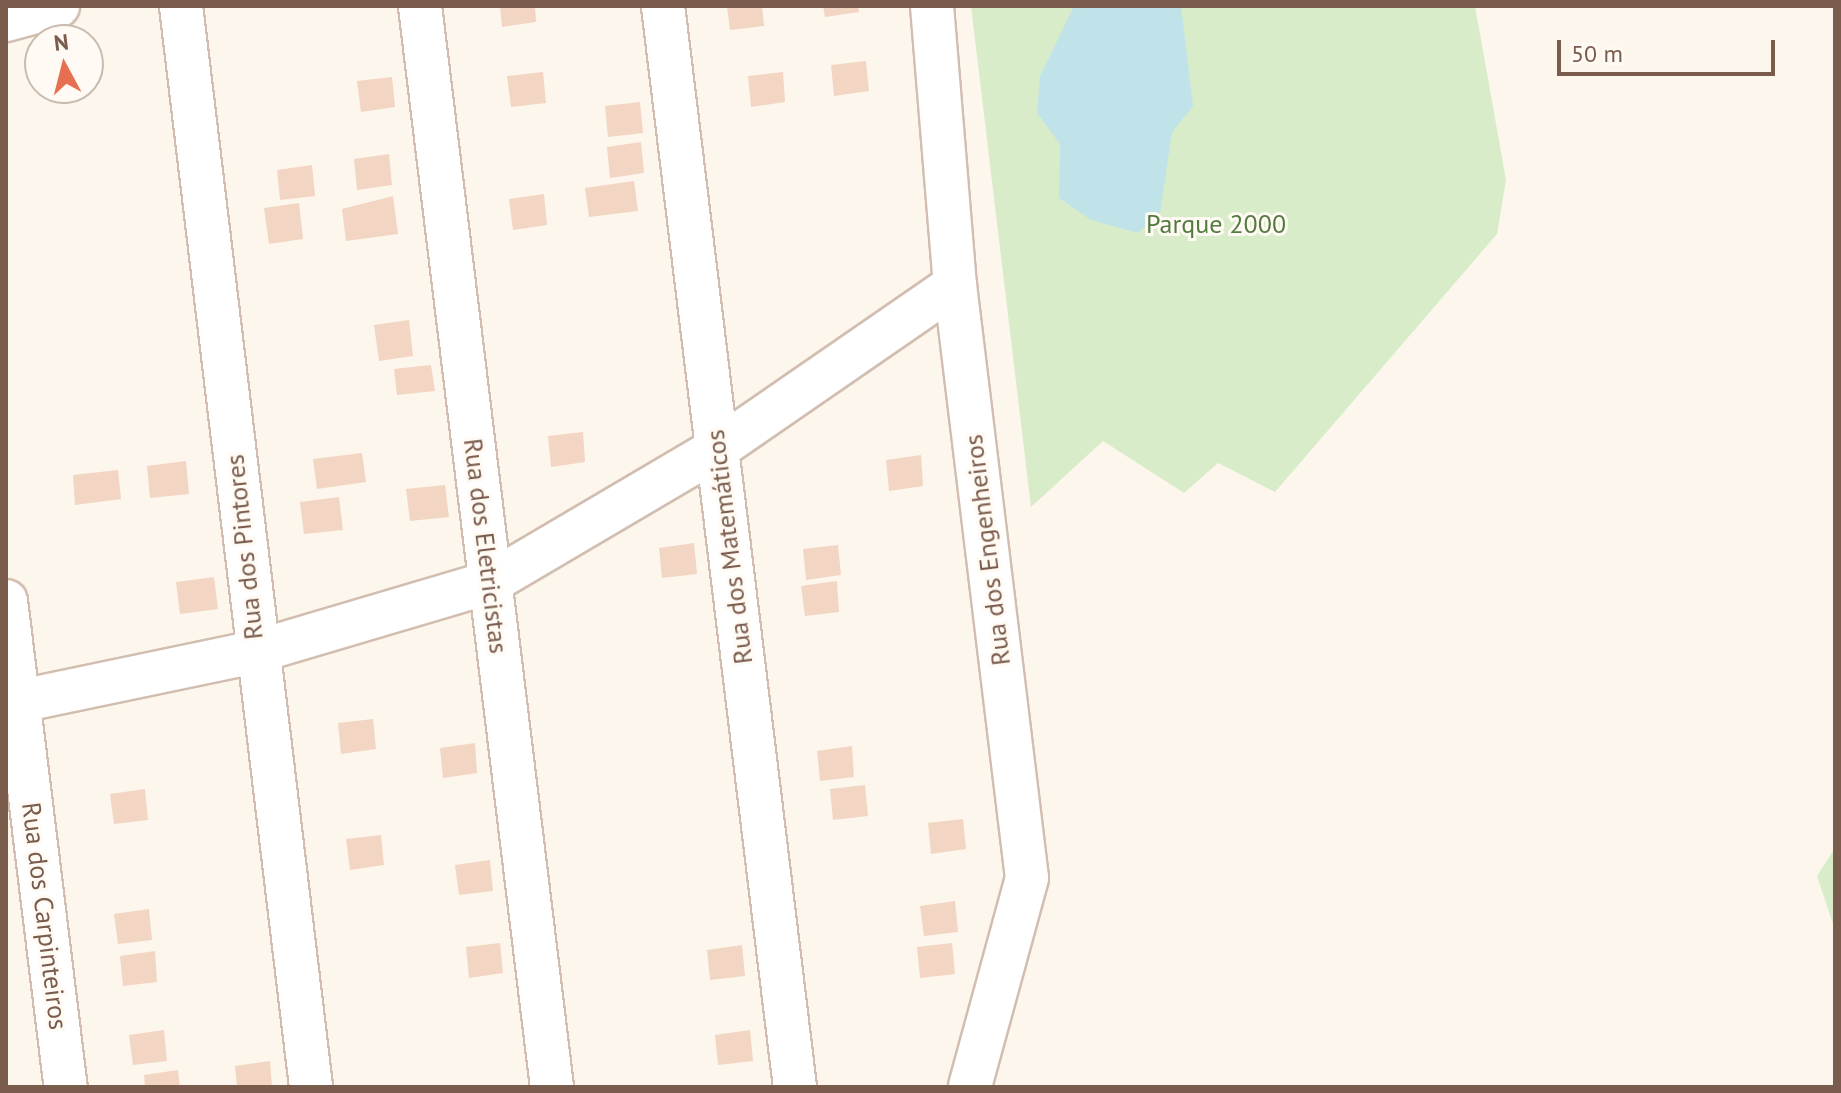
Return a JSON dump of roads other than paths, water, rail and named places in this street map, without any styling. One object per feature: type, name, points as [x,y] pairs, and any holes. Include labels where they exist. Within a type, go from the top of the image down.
[{"type":"street","points":[[6,20],[58,6]]},
{"type":"street","name":"Rua dos Pintores","points":[[181,6],[255,652],[311,1087]]},
{"type":"street","name":"Rua dos Eletricistas","points":[[420,6],[552,1087]]},
{"type":"street","name":"Rua dos Matemáticos","points":[[663,6],[795,1087]]},
{"type":"street","name":"Rua dos Engenheiros","points":[[932,6],[955,285],[1027,878],[970,1087]]},
{"type":"street","points":[[12,702],[255,652],[491,582],[717,449],[955,285]]},
{"type":"street","name":"Rua dos Carpinteiros","points":[[6,601],[12,702],[66,1087]]},
{"type":"water","points":[[1074,6],[1181,6],[1193,106],[1172,132],[1160,213],[1138,233],[1091,220],[1059,198],[1060,144],[1037,113],[1040,76]]},
{"type":"park label","name":"Parque 2000","points":[[1216,224]]}]
